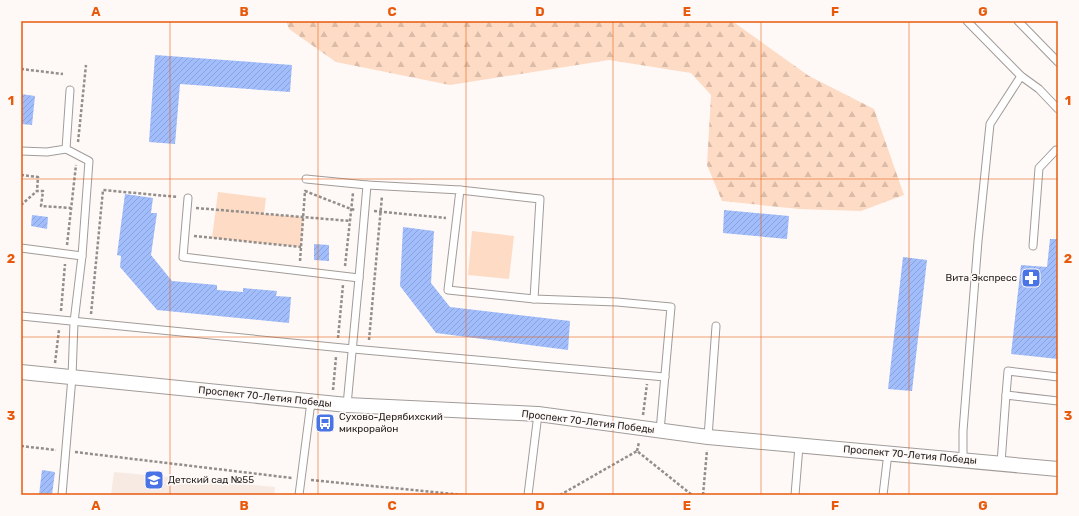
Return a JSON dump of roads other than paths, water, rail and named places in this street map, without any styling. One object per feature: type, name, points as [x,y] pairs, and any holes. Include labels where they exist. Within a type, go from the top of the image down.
[{"type":"street","name":"Проспект 70-Летия Победы","points":[[21,372],[347,405],[538,414],[708,437],[1058,469]]},
{"type":"lane","points":[[967,21],[1021,76],[1038,89],[1058,109]]},
{"type":"lane","points":[[1018,21],[1058,62]]},
{"type":"lane","points":[[963,460],[963,431],[977,248],[990,124],[1021,76]]},
{"type":"lane","points":[[66,149],[70,90]]},
{"type":"lane","points":[[21,151],[47,152],[66,149],[89,161],[82,256],[74,322],[72,377],[62,495]]},
{"type":"lane","points":[[1033,246],[1039,168],[1056,150],[1058,150]]},
{"type":"lane","points":[[306,179],[367,185],[460,190],[540,199],[534,299]]},
{"type":"lane","points":[[347,405],[367,185]]},
{"type":"lane","points":[[460,190],[448,290],[534,299],[616,302],[671,307],[660,431]]},
{"type":"lane","points":[[188,198],[183,257],[359,278]]},
{"type":"lane","points":[[21,248],[82,256]]},
{"type":"lane","points":[[21,316],[353,350],[665,378]]},
{"type":"lane","points":[[708,437],[716,326]]},
{"type":"lane","points":[[1001,463],[1008,371],[1058,377]]},
{"type":"lane","points":[[1006,395],[1058,401]]},
{"type":"lane","points":[[299,495],[311,402]]},
{"type":"lane","points":[[528,495],[538,414]]},
{"type":"lane","points":[[795,495],[799,446]]},
{"type":"lane","points":[[882,495],[888,453]]},
{"type":"place","name":"Вита Экспресс","points":[[1031,278]]},
{"type":"place","name":"Сухово-Дерябихский микрорайон","points":[[325,423]]},
{"type":"place","name":"Детский сад №55","points":[[154,480]]}]
